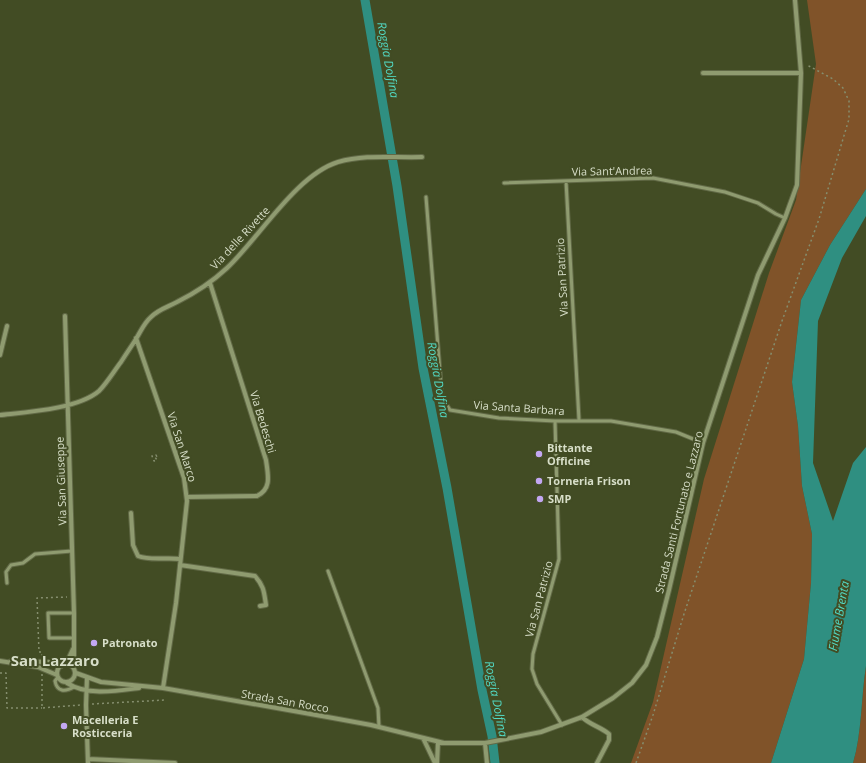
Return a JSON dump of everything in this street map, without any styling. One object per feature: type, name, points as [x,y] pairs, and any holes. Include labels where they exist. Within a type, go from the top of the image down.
[{"type":"street","name":"Strada Santi Fortunato e Lazzaro","points":[[423,738],[444,743],[487,742],[500,741],[541,732],[582,717],[613,698],[632,683],[646,665],[657,637],[703,443],[723,386],[758,275],[785,218],[797,185],[801,73],[795,0]]},
{"type":"street","points":[[703,73],[801,73]]},
{"type":"street","name":"Via delle Rivette","points":[[0,415],[68,405],[90,397],[99,390],[115,370],[144,324],[160,309],[176,303],[210,283],[241,253],[287,200],[308,180],[324,168],[337,162],[352,159],[422,157]]},
{"type":"street","name":"Via Bedeschi","points":[[187,497],[257,496],[264,493],[268,479],[266,460],[210,283]]},
{"type":"street","name":"Via San Giuseppe","points":[[65,316],[74,612],[74,668]]},
{"type":"street","points":[[0,355],[7,326]]},
{"type":"street","name":"Via San Marco","points":[[136,338],[184,478],[187,497],[180,564],[163,688]]},
{"type":"street","points":[[131,513],[133,545],[138,556],[144,558],[169,557],[180,559]]},
{"type":"street","points":[[180,564],[255,576],[262,583],[264,592],[266,605],[260,606]]},
{"type":"street","name":"Via San Giuseppe","points":[[66,664],[74,645]]},
{"type":"street","points":[[1,661],[25,660],[48,662],[61,666]]},
{"type":"street","points":[[1,661],[38,667],[58,676],[62,681],[67,683],[74,678],[76,673],[74,668],[66,664],[61,666],[58,670],[58,676]]},
{"type":"street","name":"Strada San Rocco","points":[[76,673],[101,682],[127,684],[144,688]]},
{"type":"street","points":[[87,678],[86,705],[88,761],[175,763]]},
{"type":"street","name":"Strada San Rocco","points":[[67,683],[87,691],[163,688],[379,727],[423,738]]},
{"type":"street","points":[[582,717],[586,721],[604,729],[609,734],[609,740],[597,763]]},
{"type":"street","points":[[423,738],[436,763]]},
{"type":"street","points":[[436,763],[438,742]]},
{"type":"street","points":[[487,742],[487,763]]},
{"type":"lane","name":"Via Sant'Andrea","points":[[504,183],[653,178],[732,194],[758,202],[785,218]]},
{"type":"lane","name":"Via San Patrizio","points":[[566,181],[579,420]]},
{"type":"lane","name":"Via Santa Barbara","points":[[426,197],[442,397],[450,410],[499,418],[555,421],[610,421],[676,432],[703,443]]},
{"type":"lane","name":"Via San Patrizio","points":[[555,421],[559,559],[533,654],[532,669],[537,684],[562,725]]},
{"type":"lane","points":[[7,583],[6,572],[11,565],[23,563],[35,554],[72,551]]},
{"type":"lane","points":[[328,571],[378,708],[379,727]]},
{"type":"lane","points":[[74,612],[48,613],[49,638],[74,638]]},
{"type":"lane","points":[[58,676],[55,681],[58,689],[68,690],[74,687]]},
{"type":"path","points":[[636,763],[653,714],[686,606],[782,321],[819,219],[849,119],[849,101],[843,88],[833,79],[800,61]]},
{"type":"path","points":[[0,673],[6,673],[6,708],[42,708]]},
{"type":"shaded area","points":[[807,0],[866,0],[866,189],[830,245],[801,300],[792,382],[798,426],[802,486],[812,534],[811,583],[804,659],[771,763],[631,763],[653,702],[704,479],[769,273],[796,200],[816,64]]},
{"type":"shaded area","points":[[866,666],[866,763],[853,763],[860,727]]},
{"type":"water","name":"Fiume Brenta","points":[[866,189],[866,216],[842,258],[818,321],[813,463],[833,521],[853,463],[866,447],[866,666],[858,740],[853,763],[771,763],[804,659],[811,583],[812,534],[802,486],[798,426],[792,382],[801,300],[830,245]]},
{"type":"waterway","name":"Roggia Dolfina","points":[[365,0],[397,186],[423,368],[447,488],[482,690],[492,736],[495,763]]},
{"type":"place","name":"Bittante Officine","points":[[539,454]]},
{"type":"place","name":"Torneria Frison","points":[[539,481]]},
{"type":"place","name":"SMP","points":[[540,499]]},
{"type":"place","name":"Patronato","points":[[94,643]]},
{"type":"place","name":"Macelleria E Rosticceria","points":[[64,726]]},
{"type":"district","name":"San Lazzaro","points":[[55,661]]}]
